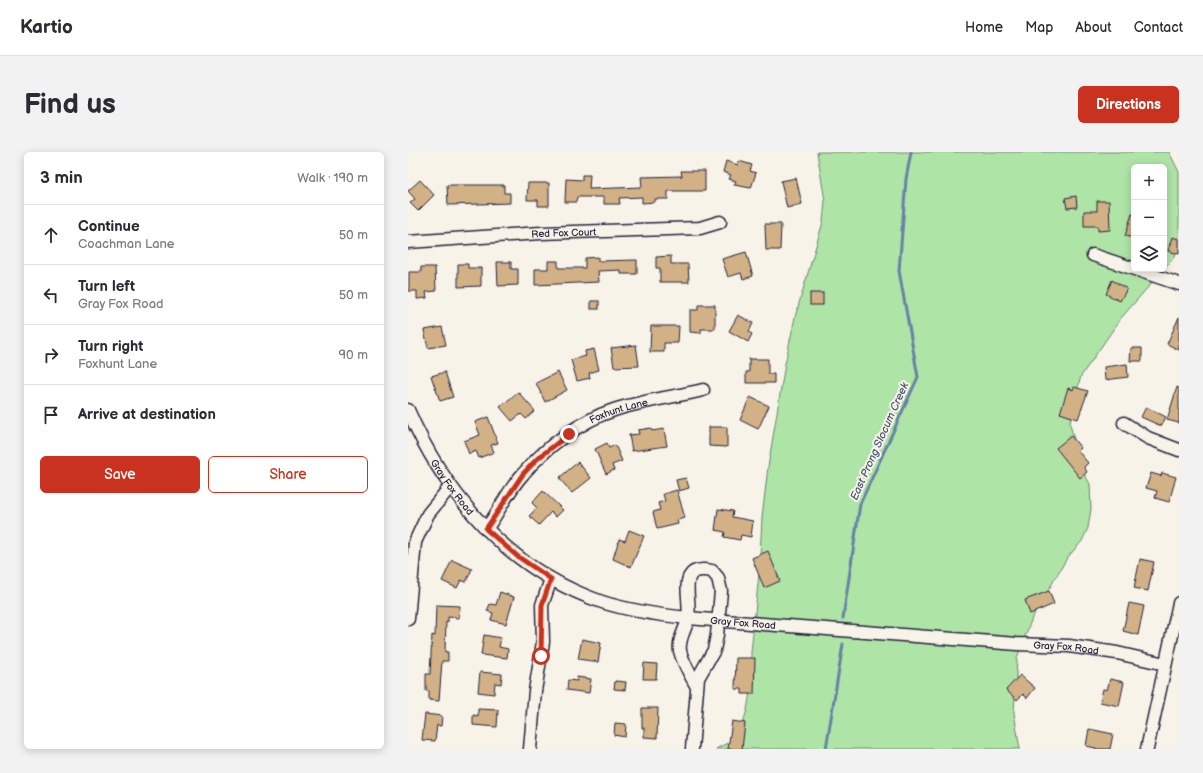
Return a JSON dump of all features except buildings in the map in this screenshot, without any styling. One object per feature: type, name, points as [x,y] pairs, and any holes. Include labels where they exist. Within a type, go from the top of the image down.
[{"type":"street","name":"Red Fox Court","points":[[408,242],[541,233],[700,228],[720,222]]},
{"type":"street","points":[[1093,255],[1179,284]]},
{"type":"street","name":"Foxhunt Lane","points":[[486,529],[523,474],[543,454],[569,434],[594,418],[614,410],[703,390]]},
{"type":"street","name":"Gray Fox Road","points":[[408,410],[431,457],[450,487],[486,529],[517,556],[551,579],[584,596],[621,608],[660,615],[718,621],[1017,644],[1069,646],[1117,653],[1165,664]]},
{"type":"street","points":[[1124,423],[1148,438],[1179,450]]},
{"type":"street","points":[[408,619],[415,542],[422,524],[428,514],[450,487]]},
{"type":"street","points":[[692,749],[697,687],[702,671],[714,650],[721,591],[718,578],[712,571],[705,570],[694,571],[688,579],[688,618],[680,638],[680,651],[697,687]]},
{"type":"street","points":[[530,749],[535,691],[543,642],[542,605],[551,579]]},
{"type":"street","points":[[1146,749],[1179,603]]},
{"type":"green space","points":[[817,152],[1169,152],[1179,172],[1179,251],[1167,265],[1167,164],[1131,164],[1131,272],[1161,272],[1121,318],[1081,376],[1072,409],[1070,424],[1082,470],[1090,484],[1091,509],[1088,528],[1082,541],[1067,558],[1032,618],[1017,658],[1014,713],[1020,749],[716,749],[733,740],[742,726],[747,710],[751,686],[751,652],[759,574],[762,518],[768,467],[785,364],[795,317],[823,222],[825,201]]},
{"type":"waterway","name":"East Prong Slocum Creek","points":[[843,618],[860,504],[918,377],[899,271],[906,179],[911,152]]},
{"type":"waterway","name":"East Prong Slocum Creek","points":[[826,749],[843,644]]},
{"type":"route","points":[[541,656],[543,642],[541,613],[542,605],[551,579],[517,556],[486,529],[523,474],[537,459],[569,434]]}]
